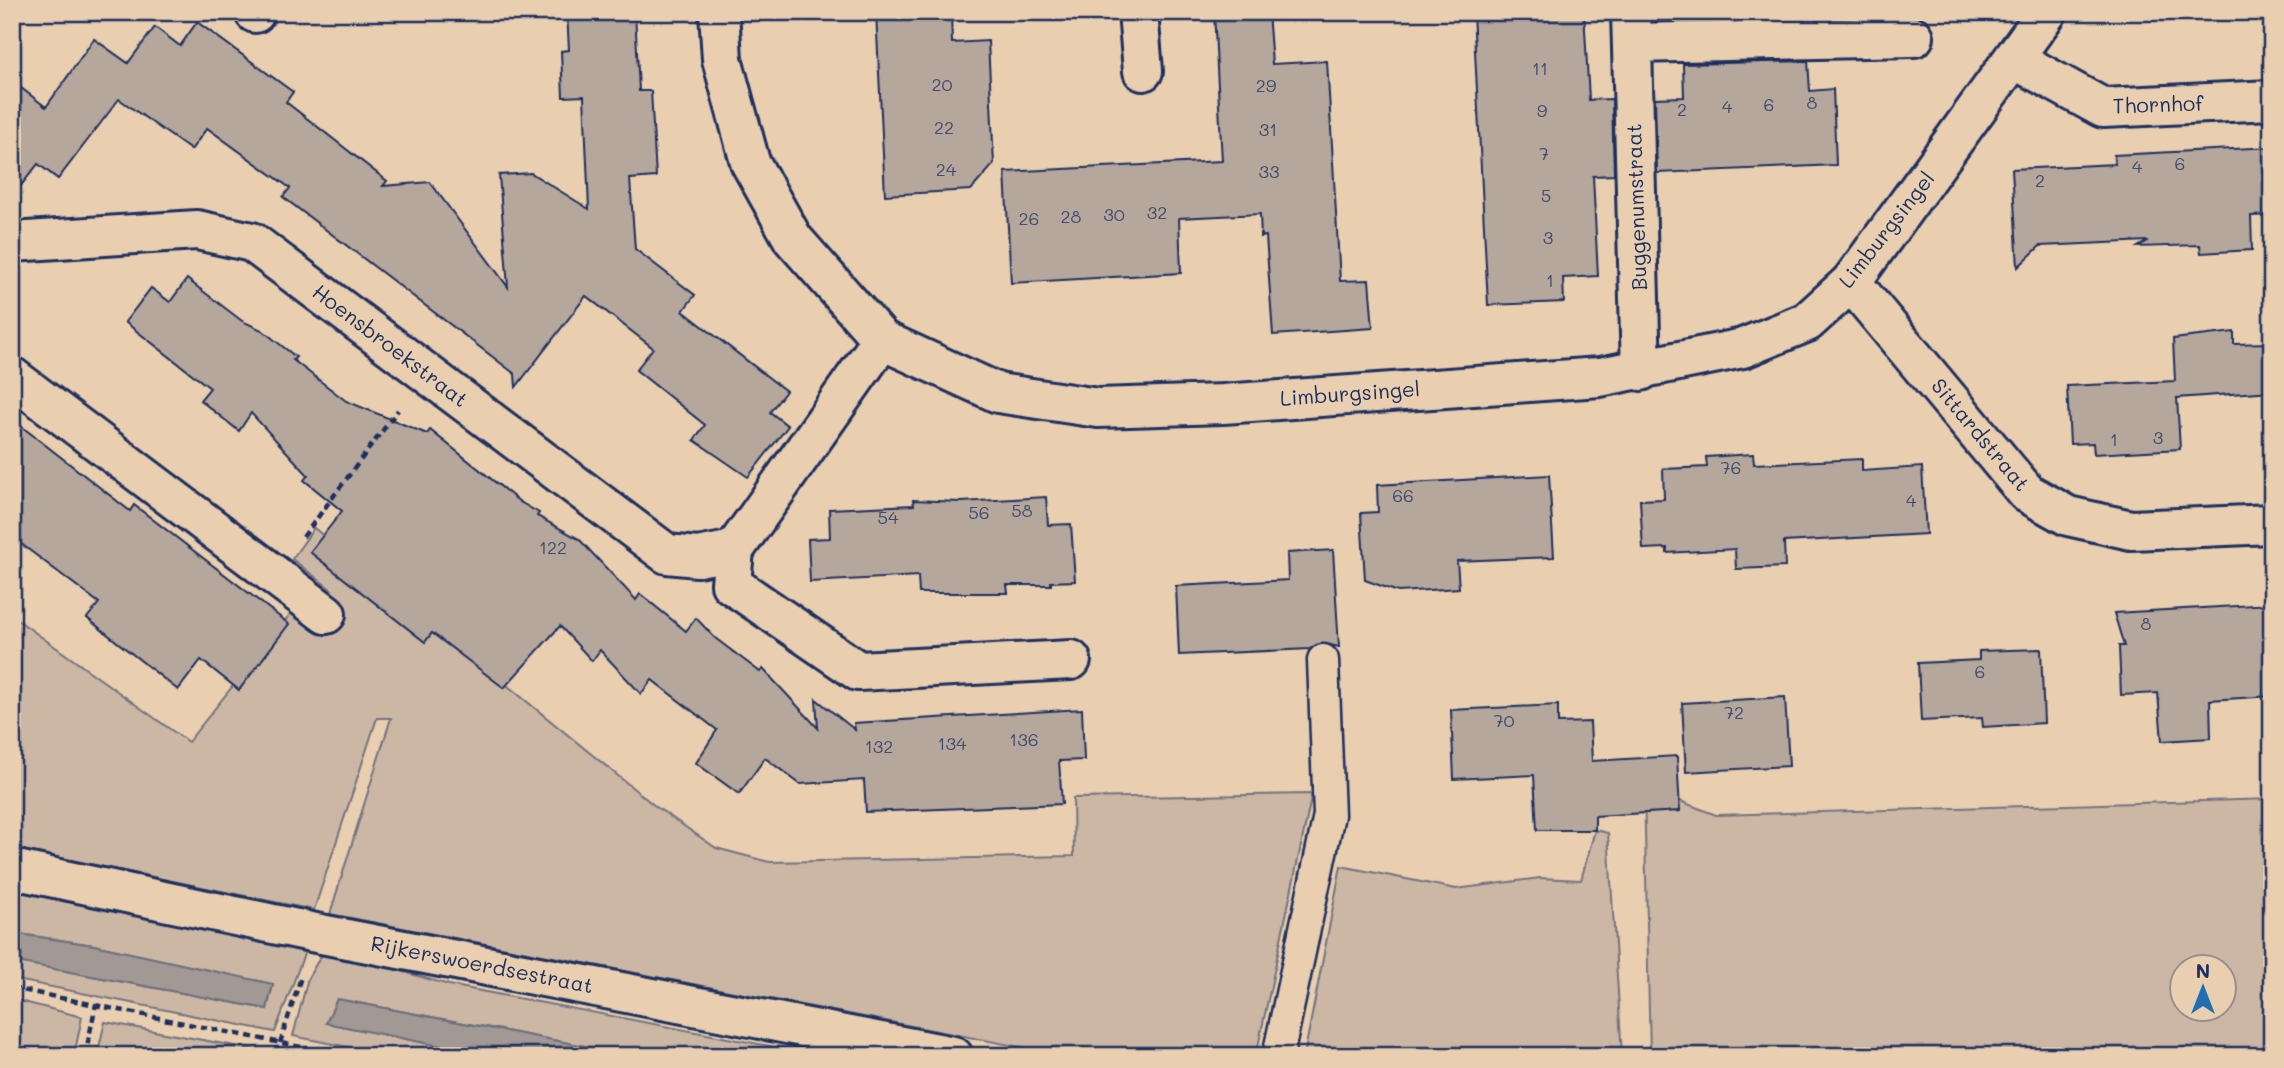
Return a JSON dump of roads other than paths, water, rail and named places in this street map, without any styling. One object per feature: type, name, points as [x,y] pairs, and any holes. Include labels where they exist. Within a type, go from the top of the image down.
[{"type":"street","name":"Limburgsingel","points":[[719,12],[722,59],[750,162],[793,239],[882,340],[998,393],[1098,408],[1223,404],[1600,377],[1641,371],[1743,348],[1807,322],[1851,282],[2047,12]]},
{"type":"street","points":[[1138,12],[1143,71]]},
{"type":"street","name":"Buggenumstraat","points":[[1641,371],[1631,28],[1914,37]]},
{"type":"street","name":"Thornhof","points":[[2014,59],[2103,108],[2272,100]]},
{"type":"street","name":"Hoensbroekstraat","points":[[12,242],[197,230],[251,242],[667,554],[698,557],[734,550]]},
{"type":"street","name":"Sittardstraat","points":[[1851,282],[2027,493],[2068,516],[2131,530],[2272,524]]},
{"type":"street","points":[[882,340],[734,550],[731,584],[858,671],[1071,660]]},
{"type":"street","points":[[12,377],[326,614]]},
{"type":"street","name":"Rijkerswoerdsestraat","points":[[12,869],[316,933],[953,1056]]},
{"type":"lane","points":[[1278,1056],[1329,815],[1323,660]]}]
